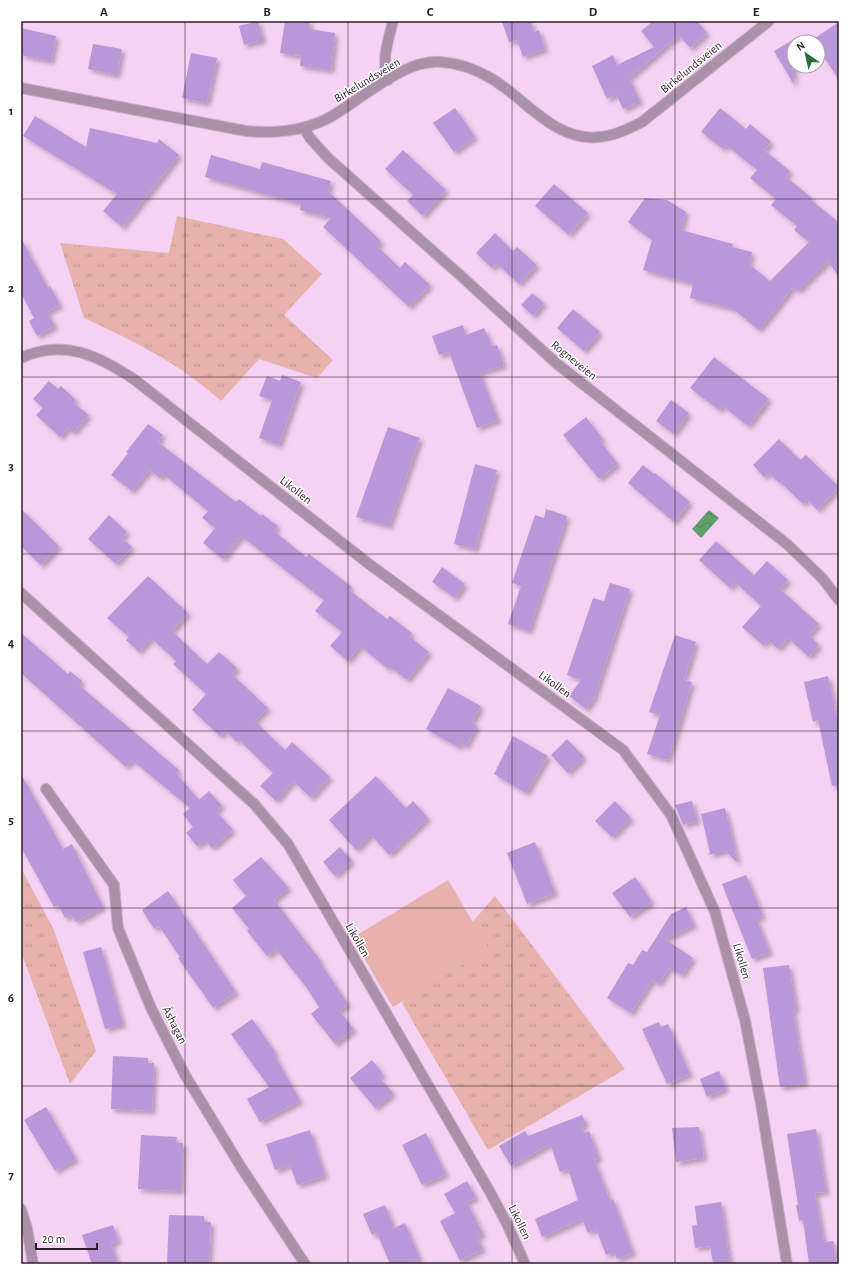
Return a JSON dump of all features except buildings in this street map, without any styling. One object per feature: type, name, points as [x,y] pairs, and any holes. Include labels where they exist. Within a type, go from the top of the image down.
[{"type":"street","points":[[388,80],[384,69],[385,51],[393,21]]},
{"type":"street","name":"Birkelundsveien","points":[[21,88],[246,131],[266,133],[304,128],[334,115],[388,80],[420,65],[436,61],[450,62],[493,80],[536,114],[565,131],[582,137],[599,137],[625,130],[642,122],[769,21]]},
{"type":"street","name":"Rogneveien","points":[[304,128],[310,138],[328,158],[461,276],[556,364],[788,545],[822,578],[839,600]]},
{"type":"street","name":"Likollen","points":[[21,358],[43,350],[62,349],[78,351],[113,365],[141,385],[369,564],[623,750],[671,815],[715,912],[745,1020],[761,1104],[787,1264]]},
{"type":"street","name":"Likollen","points":[[21,593],[254,804],[288,844],[490,1192],[507,1224],[525,1264]]},
{"type":"street","name":"Åshagan","points":[[46,789],[114,885],[118,928],[151,1008],[185,1075],[241,1167],[305,1264]]},
{"type":"street","points":[[21,1209],[27,1228],[33,1264]]},
{"type":"green space","points":[[177,216],[283,239],[322,274],[284,315],[333,360],[317,378],[259,359],[221,401],[189,375],[156,354],[84,318],[60,243],[169,253]]},
{"type":"green space","points":[[21,868],[54,930],[96,1051],[70,1084],[21,952]]},
{"type":"green space","points":[[448,880],[489,949],[393,1007],[352,938]]},
{"type":"green space","points":[[495,896],[625,1069],[488,1150],[402,1003]]},
{"type":"water","points":[[709,510],[719,518],[701,538],[692,529]]}]
